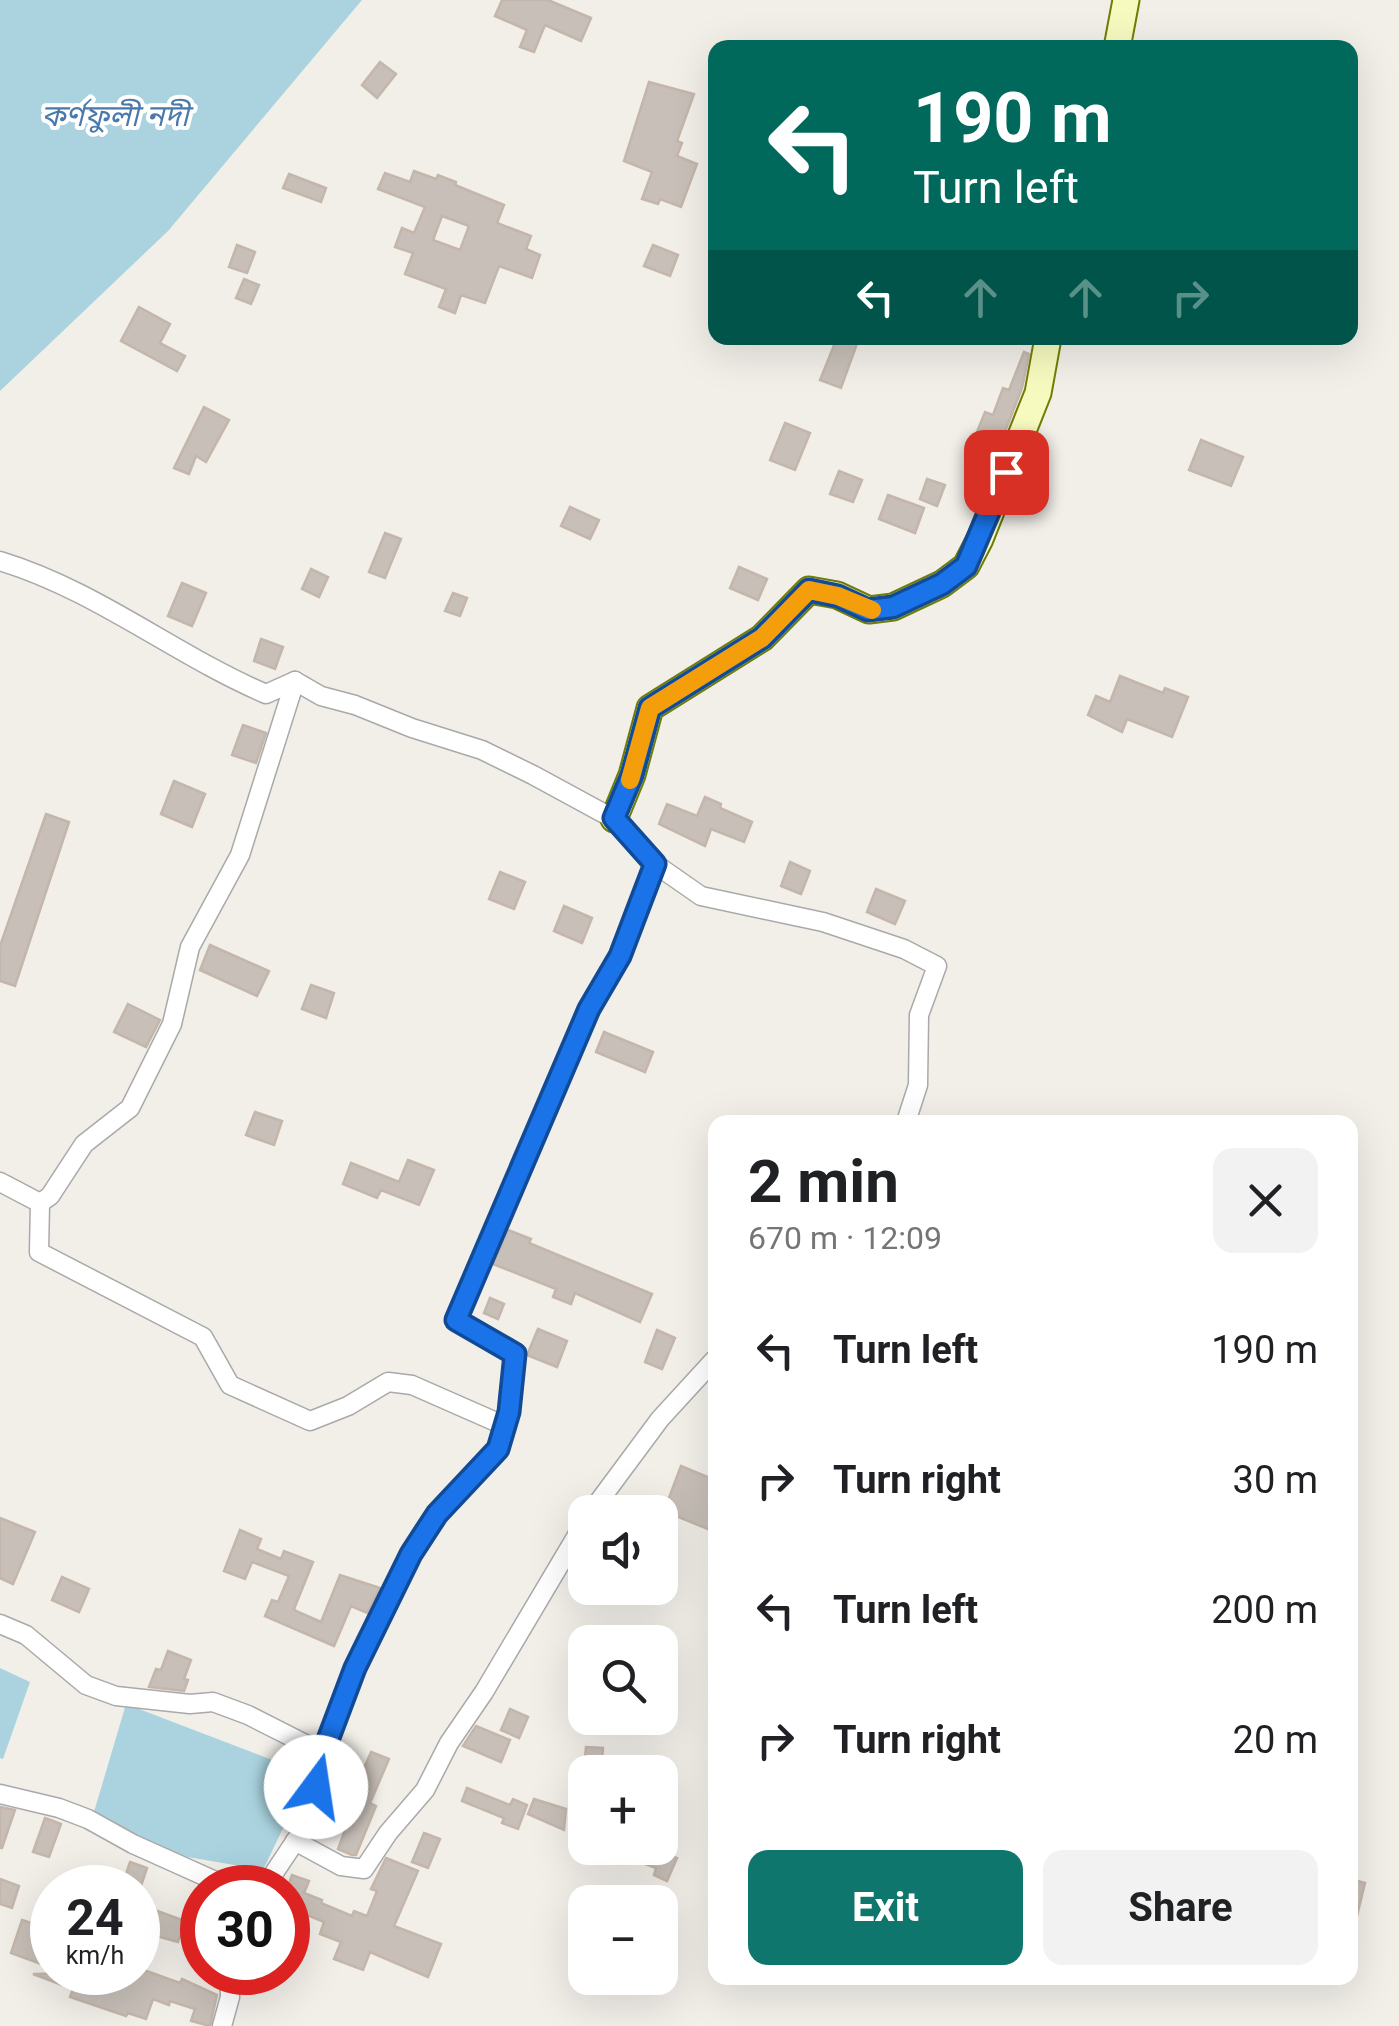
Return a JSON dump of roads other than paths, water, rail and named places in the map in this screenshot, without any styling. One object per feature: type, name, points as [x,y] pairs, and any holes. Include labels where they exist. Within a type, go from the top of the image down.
[{"type":"street","points":[[1118,40],[1126,0]]},
{"type":"street","points":[[614,818],[632,775],[650,708],[762,638],[809,590],[838,596],[868,610],[893,607],[942,584],[966,566],[1038,393],[1047,345]]},
{"type":"street","points":[[0,561],[31,570],[82,595],[149,629],[190,658],[266,694],[295,681]]},
{"type":"street","points":[[295,681],[321,696],[482,750],[614,818],[655,864],[712,900],[823,922],[904,949],[937,966],[919,1015],[918,1085],[908,1115]]},
{"type":"street","points":[[40,1202],[50,1196],[84,1144],[130,1108],[172,1024],[190,947],[240,855],[295,681]]},
{"type":"street","points":[[279,1865],[308,1822],[323,1753],[366,1644],[411,1554],[437,1514],[498,1449],[509,1412],[515,1354],[456,1320],[589,1009],[620,956],[655,864]]},
{"type":"street","points":[[0,1182],[40,1202]]},
{"type":"street","points":[[40,1202],[39,1252],[203,1337],[230,1385],[310,1421],[348,1406],[388,1382],[412,1385],[503,1425]]},
{"type":"street","points":[[603,1495],[660,1418],[708,1367]]},
{"type":"street","points":[[295,1841],[341,1866],[364,1869],[388,1833],[426,1790],[450,1743],[568,1551]]},
{"type":"street","points":[[0,1624],[26,1635],[86,1685],[116,1696],[190,1704],[214,1702],[323,1753]]},
{"type":"street","points":[[0,1794],[60,1808],[181,1865]]},
{"type":"street","points":[[222,2026],[230,1995]]},
{"type":"water","name":"কর্ণফুলী নদী","points":[[0,0],[362,0],[168,231],[0,391]]},
{"type":"water","points":[[0,1668],[30,1682],[3,1759],[0,1758]]},
{"type":"water","points":[[126,1704],[309,1774],[265,1865],[234,1865],[176,1855],[94,1812]]}]
